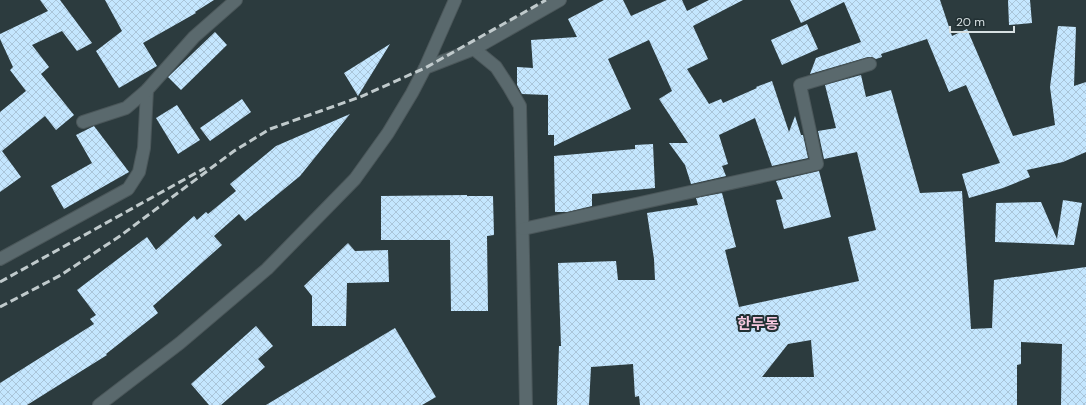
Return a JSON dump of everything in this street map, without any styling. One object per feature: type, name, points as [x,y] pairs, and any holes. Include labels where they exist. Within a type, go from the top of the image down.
[{"type":"street","points":[[83,122],[126,108],[147,90],[194,37],[236,0]]},
{"type":"street","points":[[99,405],[180,343],[267,269],[354,179],[388,133],[425,68],[455,0]]},
{"type":"street","points":[[425,68],[474,49],[560,0]]},
{"type":"street","points":[[474,49],[496,67],[520,106],[526,405]]},
{"type":"street","points":[[523,229],[817,164],[800,85],[870,64]]},
{"type":"street","points":[[0,259],[128,189],[139,172],[144,148],[147,90]]},
{"type":"building","points":[[40,0],[60,0],[92,43],[77,51],[62,31],[32,45],[49,67],[41,74],[74,115],[56,130],[45,116],[2,151],[21,177],[0,192],[0,112],[26,91],[10,70],[13,67],[0,39],[0,34],[48,11]]},
{"type":"building","points":[[105,0],[214,0],[195,12],[196,13],[143,43],[157,66],[119,88],[96,51],[122,31]]},
{"type":"building","points":[[604,0],[623,0],[631,16],[667,0],[682,0],[687,11],[709,0],[743,0],[693,26],[708,59],[687,69],[709,104],[721,99],[723,103],[772,81],[789,132],[795,116],[801,135],[803,135],[808,158],[772,166],[755,118],[719,135],[728,164],[722,166],[726,176],[691,184],[685,165],[669,143],[688,143],[659,99],[672,91],[649,40],[608,59],[631,109],[554,146],[554,135],[548,135],[548,95],[522,94],[517,85],[517,67],[533,68],[531,40],[577,37],[568,19]]},
{"type":"building","points":[[790,0],[940,0],[952,36],[967,29],[1013,136],[1055,125],[1050,87],[1058,26],[1076,27],[1074,86],[1086,82],[1086,152],[1063,162],[1027,170],[1030,177],[1003,188],[969,198],[962,174],[1000,163],[966,85],[949,92],[927,39],[881,54],[882,57],[876,59],[868,57],[810,74],[816,58],[861,42],[844,2],[801,23]]},
{"type":"building","points":[[1008,0],[1030,0],[1032,23],[1009,25]]},
{"type":"building","points":[[807,24],[818,49],[782,65],[771,40]]},
{"type":"building","points":[[215,32],[227,45],[181,90],[168,77]]},
{"type":"building","points":[[390,44],[358,96],[344,73]]},
{"type":"building","points":[[861,75],[866,97],[891,90],[920,193],[962,191],[971,329],[992,328],[994,280],[1086,267],[1086,405],[1061,405],[1062,344],[1021,342],[1021,364],[1017,365],[1017,405],[640,405],[639,396],[635,397],[633,364],[591,367],[589,405],[557,405],[559,346],[561,346],[558,263],[616,261],[618,280],[655,280],[654,259],[647,213],[698,205],[696,198],[722,193],[736,247],[725,250],[739,307],[859,281],[848,237],[876,230],[857,152],[824,159],[818,131],[836,128],[825,85]],"holes":[[[811,340],[814,377],[762,377],[788,344]]]},
{"type":"building","points":[[242,99],[251,112],[210,141],[200,128]]},
{"type":"building","points":[[177,105],[200,140],[178,154],[156,118]]},
{"type":"building","points":[[350,114],[300,176],[245,221],[239,214],[214,236],[222,245],[153,306],[158,313],[106,354],[107,355],[27,405],[0,405],[0,383],[94,324],[90,319],[96,315],[77,290],[147,237],[156,250],[194,216],[197,220],[206,212],[208,214],[236,191],[230,184],[276,146]]},
{"type":"building","points":[[94,126],[129,172],[64,209],[51,186],[92,163],[76,135]]},
{"type":"building","points":[[653,144],[655,188],[592,194],[592,206],[567,212],[555,212],[554,156],[635,149],[635,145]]},
{"type":"building","points":[[819,171],[831,217],[784,229],[776,200],[783,199],[776,181]]},
{"type":"building","points":[[381,196],[493,196],[494,235],[487,236],[488,311],[451,311],[450,240],[381,240]]},
{"type":"building","points":[[1063,200],[1082,203],[1074,245],[995,242],[996,203],[1041,202],[1057,239]]},
{"type":"building","points":[[348,243],[355,251],[388,250],[389,282],[347,283],[346,326],[312,326],[312,296],[304,286]]},
{"type":"building","points":[[256,326],[273,346],[258,359],[265,367],[221,405],[209,405],[191,384]]},
{"type":"building","points":[[395,328],[436,397],[422,405],[266,405]]},
{"type":"railway","points":[[0,307],[61,275],[120,236],[234,151],[270,129],[360,97],[425,68],[546,0]]},
{"type":"railway","points":[[0,282],[205,168]]},
{"type":"district","name":"한두동","points":[[758,324]]}]
